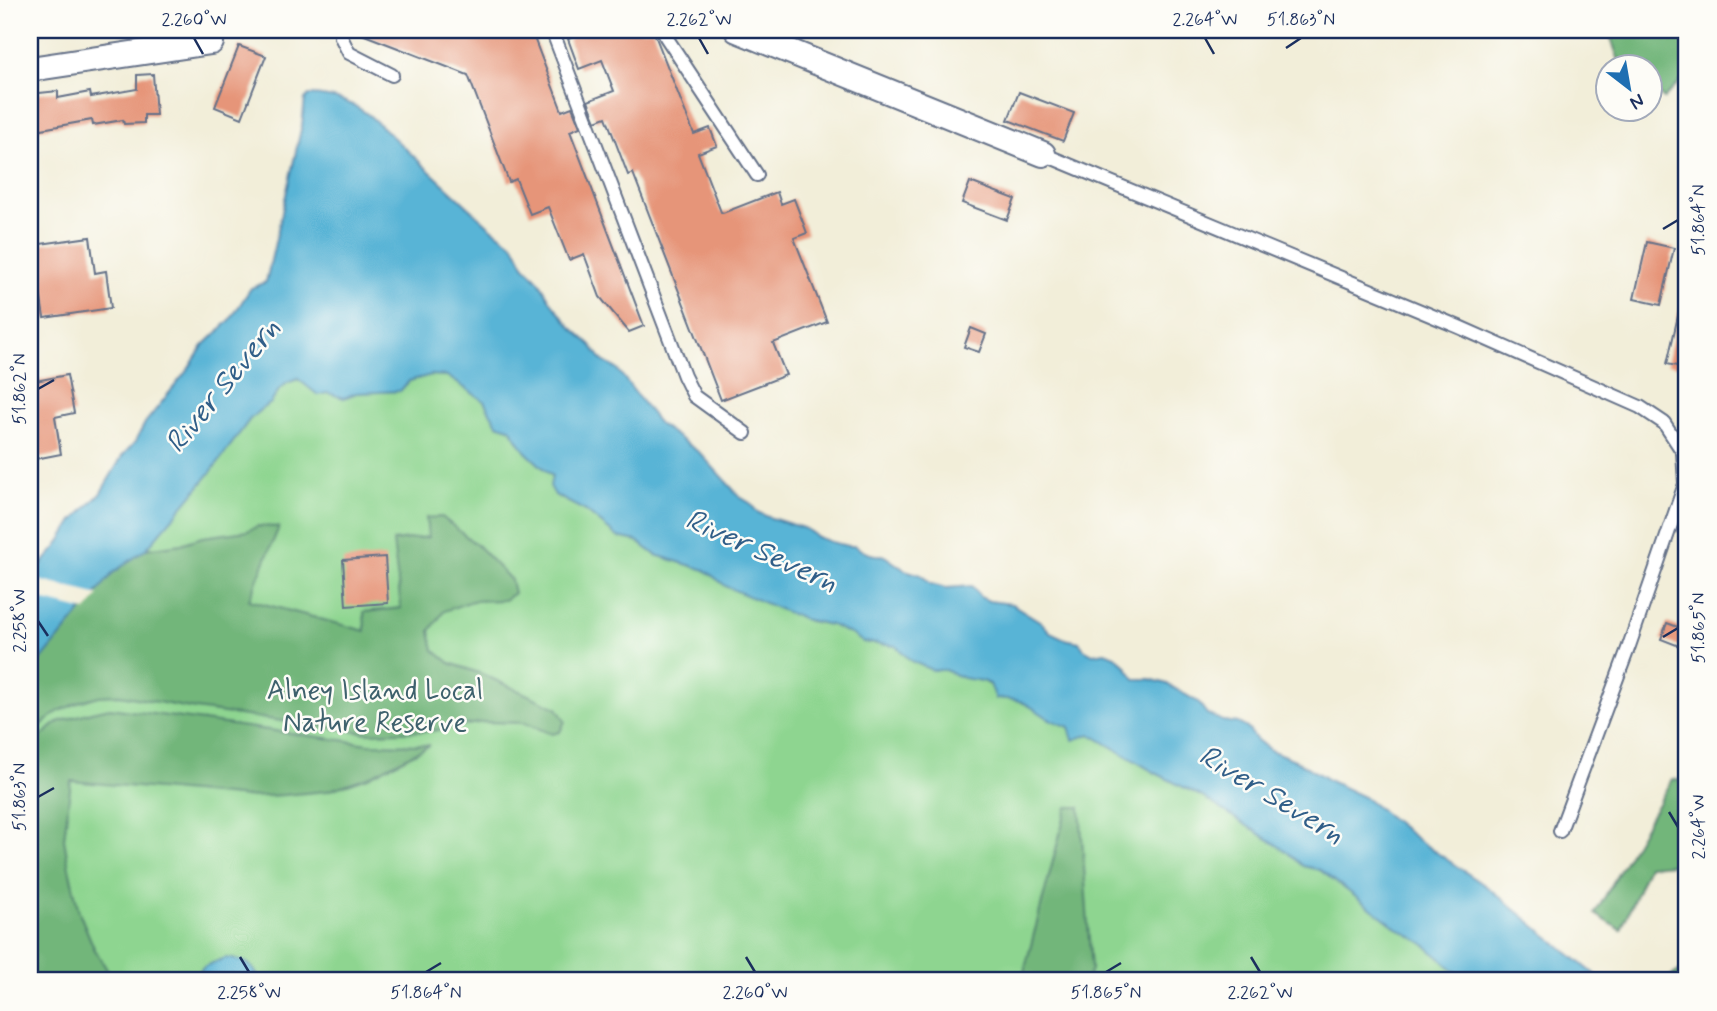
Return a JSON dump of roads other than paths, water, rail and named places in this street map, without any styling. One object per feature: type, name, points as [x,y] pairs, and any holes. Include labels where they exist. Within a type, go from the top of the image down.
[{"type":"street","points":[[737,30],[1043,154]]},
{"type":"street","points":[[30,69],[211,42]]},
{"type":"lane","points":[[342,30],[341,37],[349,53],[392,75]]},
{"type":"lane","points":[[552,30],[684,376],[694,396],[745,433]]},
{"type":"lane","points":[[663,30],[757,175]]},
{"type":"lane","points":[[1043,154],[1459,327],[1640,407],[1664,423],[1683,452],[1685,484],[1629,646],[1560,831]]},
{"type":"water","name":"River Severn","points":[[309,95],[341,100],[370,116],[489,226],[514,245],[524,265],[539,281],[571,327],[591,345],[603,361],[617,369],[659,424],[700,453],[757,512],[806,529],[831,542],[883,555],[905,570],[921,575],[931,584],[946,588],[972,586],[980,597],[1012,604],[1041,622],[1050,632],[1079,642],[1093,654],[1105,652],[1115,656],[1135,679],[1150,679],[1167,684],[1198,702],[1207,714],[1223,721],[1238,723],[1270,750],[1295,760],[1364,797],[1418,840],[1486,886],[1603,981],[1466,981],[1424,944],[1396,927],[1320,870],[1303,866],[1286,851],[1203,797],[1090,734],[1073,740],[1069,727],[1018,701],[996,699],[990,684],[963,678],[945,670],[932,670],[911,661],[896,646],[863,642],[831,625],[803,619],[727,587],[705,570],[656,555],[637,541],[618,537],[586,511],[555,495],[550,486],[552,476],[526,452],[510,428],[497,424],[484,401],[447,376],[431,375],[409,381],[400,391],[356,393],[344,398],[328,393],[318,395],[298,379],[287,383],[271,403],[250,419],[211,472],[146,549],[113,573],[30,674],[30,577],[56,548],[73,521],[100,494],[145,423],[203,346],[230,320],[251,288],[266,282],[302,125],[305,99]]},
{"type":"water","points":[[225,958],[247,963],[260,981],[189,981],[205,966]]},
{"type":"park label","name":"Alney Island Local Nature Reserve","points":[[375,705]]}]
